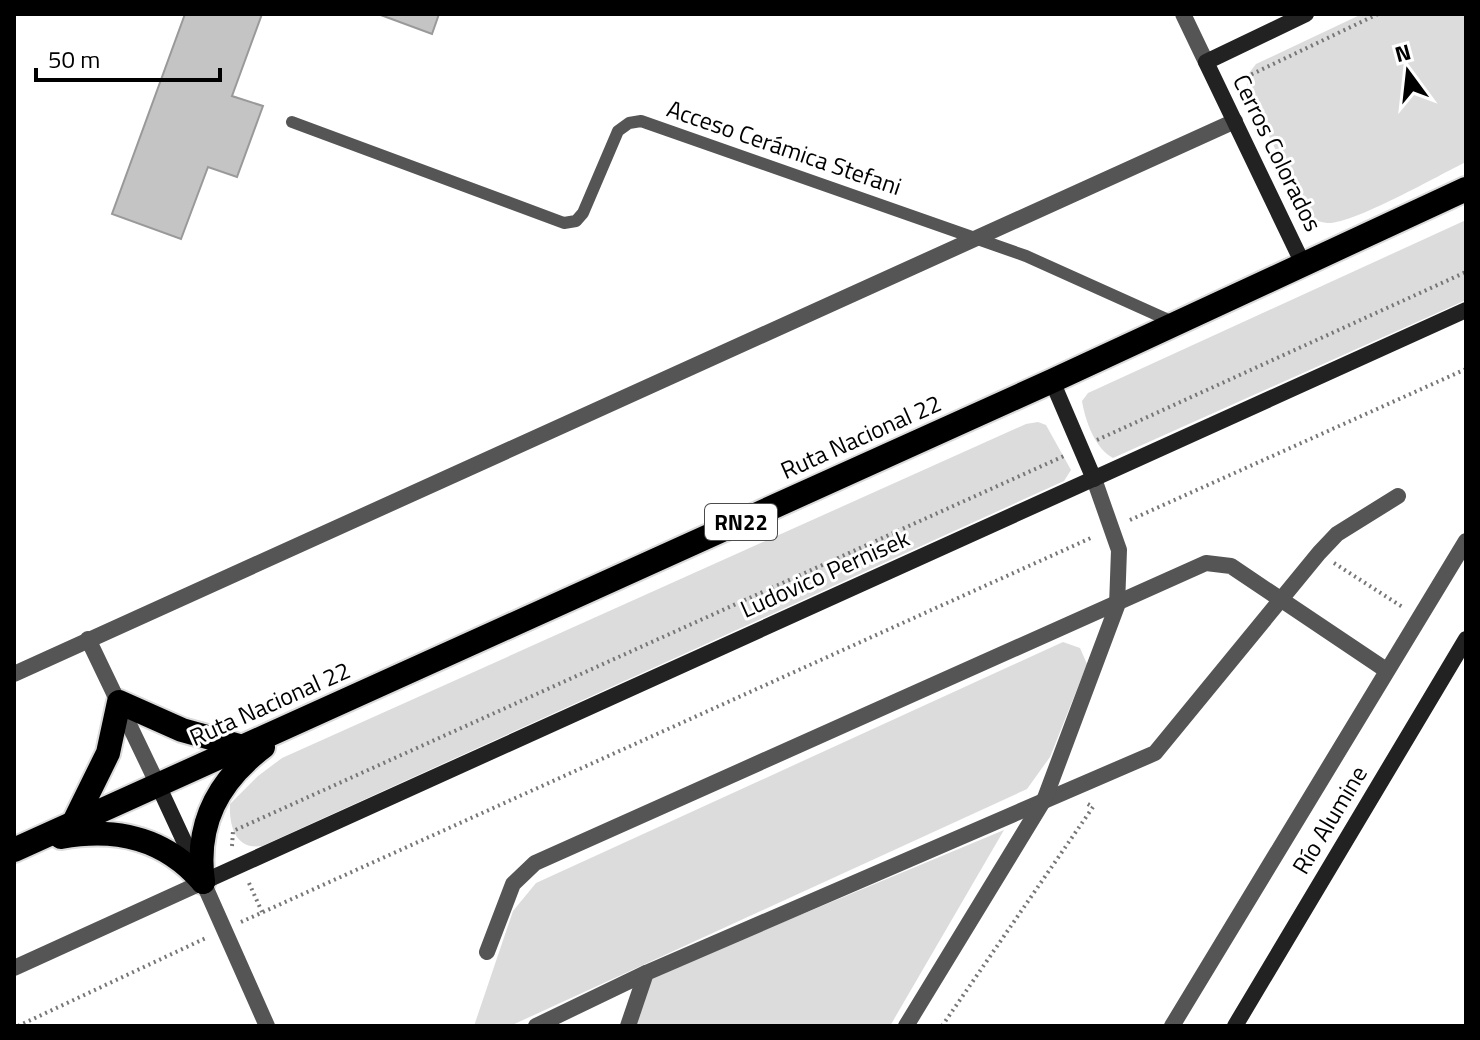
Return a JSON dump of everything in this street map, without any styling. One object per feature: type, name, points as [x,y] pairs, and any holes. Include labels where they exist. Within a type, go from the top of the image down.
[{"type":"highway","name":"Ruta Nacional 22","points":[[21,847],[1052,381],[1466,189]]},
{"type":"highway","points":[[73,824],[108,753],[119,702],[182,730],[243,747]]},
{"type":"highway","points":[[203,882],[203,835],[219,791],[244,762],[291,725]]},
{"type":"highway","points":[[21,847],[85,833],[124,834],[167,851],[203,882]]},
{"type":"street","points":[[1183,14],[1206,62],[1306,14]]},
{"type":"street","name":"Cerros Colorados","points":[[1206,62],[1304,266]]},
{"type":"street","points":[[14,674],[1235,121]]},
{"type":"street","name":"Ludovico Pernisek","points":[[14,968],[1466,310]]},
{"type":"street","points":[[906,1026],[1045,798],[1117,606],[1119,550],[1094,479],[1052,381]]},
{"type":"street","points":[[536,1026],[646,973],[1155,753],[1319,553],[1337,534],[1398,496]]},
{"type":"street","points":[[1172,1026],[1466,541]]},
{"type":"street","points":[[487,952],[513,884],[535,863],[1117,606],[1206,563],[1231,566],[1386,670]]},
{"type":"street","points":[[88,639],[267,1026]]},
{"type":"street","name":"Río Alumine","points":[[1235,1026],[1466,639]]},
{"type":"street","points":[[628,1026],[646,973]]},
{"type":"lane","name":"Acceso Cerámica Stefani","points":[[292,122],[564,223],[576,221],[583,213],[618,131],[629,123],[641,121],[1041,262],[1176,324]]},
{"type":"path","points":[[1246,77],[1378,14]]},
{"type":"path","points":[[263,912],[230,841],[233,831],[1466,272]]},
{"type":"path","points":[[18,1026],[263,912],[1466,369]]},
{"type":"path","points":[[1319,553],[1406,609],[1398,622]]},
{"type":"path","points":[[942,1026],[1093,807],[1068,792]]},
{"type":"shaded area","points":[[1362,14],[1466,14],[1466,162],[1375,208],[1327,223],[1312,217],[1302,205],[1249,94],[1246,77],[1256,64]]},
{"type":"shaded area","points":[[1466,220],[1466,300],[1113,458],[1096,441],[1082,401],[1088,393]]},
{"type":"shaded area","points":[[1038,422],[1046,425],[1071,470],[1064,481],[262,846],[246,844],[236,835],[230,804],[258,776],[282,758],[1026,424]]},
{"type":"shaded area","points":[[1063,642],[1080,648],[1087,664],[1050,757],[1027,789],[510,1026],[474,1026],[513,911],[536,883]]},
{"type":"shaded area","points":[[1004,830],[890,1026],[632,1026],[649,978]]},
{"type":"building","points":[[185,14],[262,14],[232,96],[263,106],[237,177],[208,167],[181,239],[112,214]]},
{"type":"building","points":[[378,14],[439,14],[432,34]]}]
